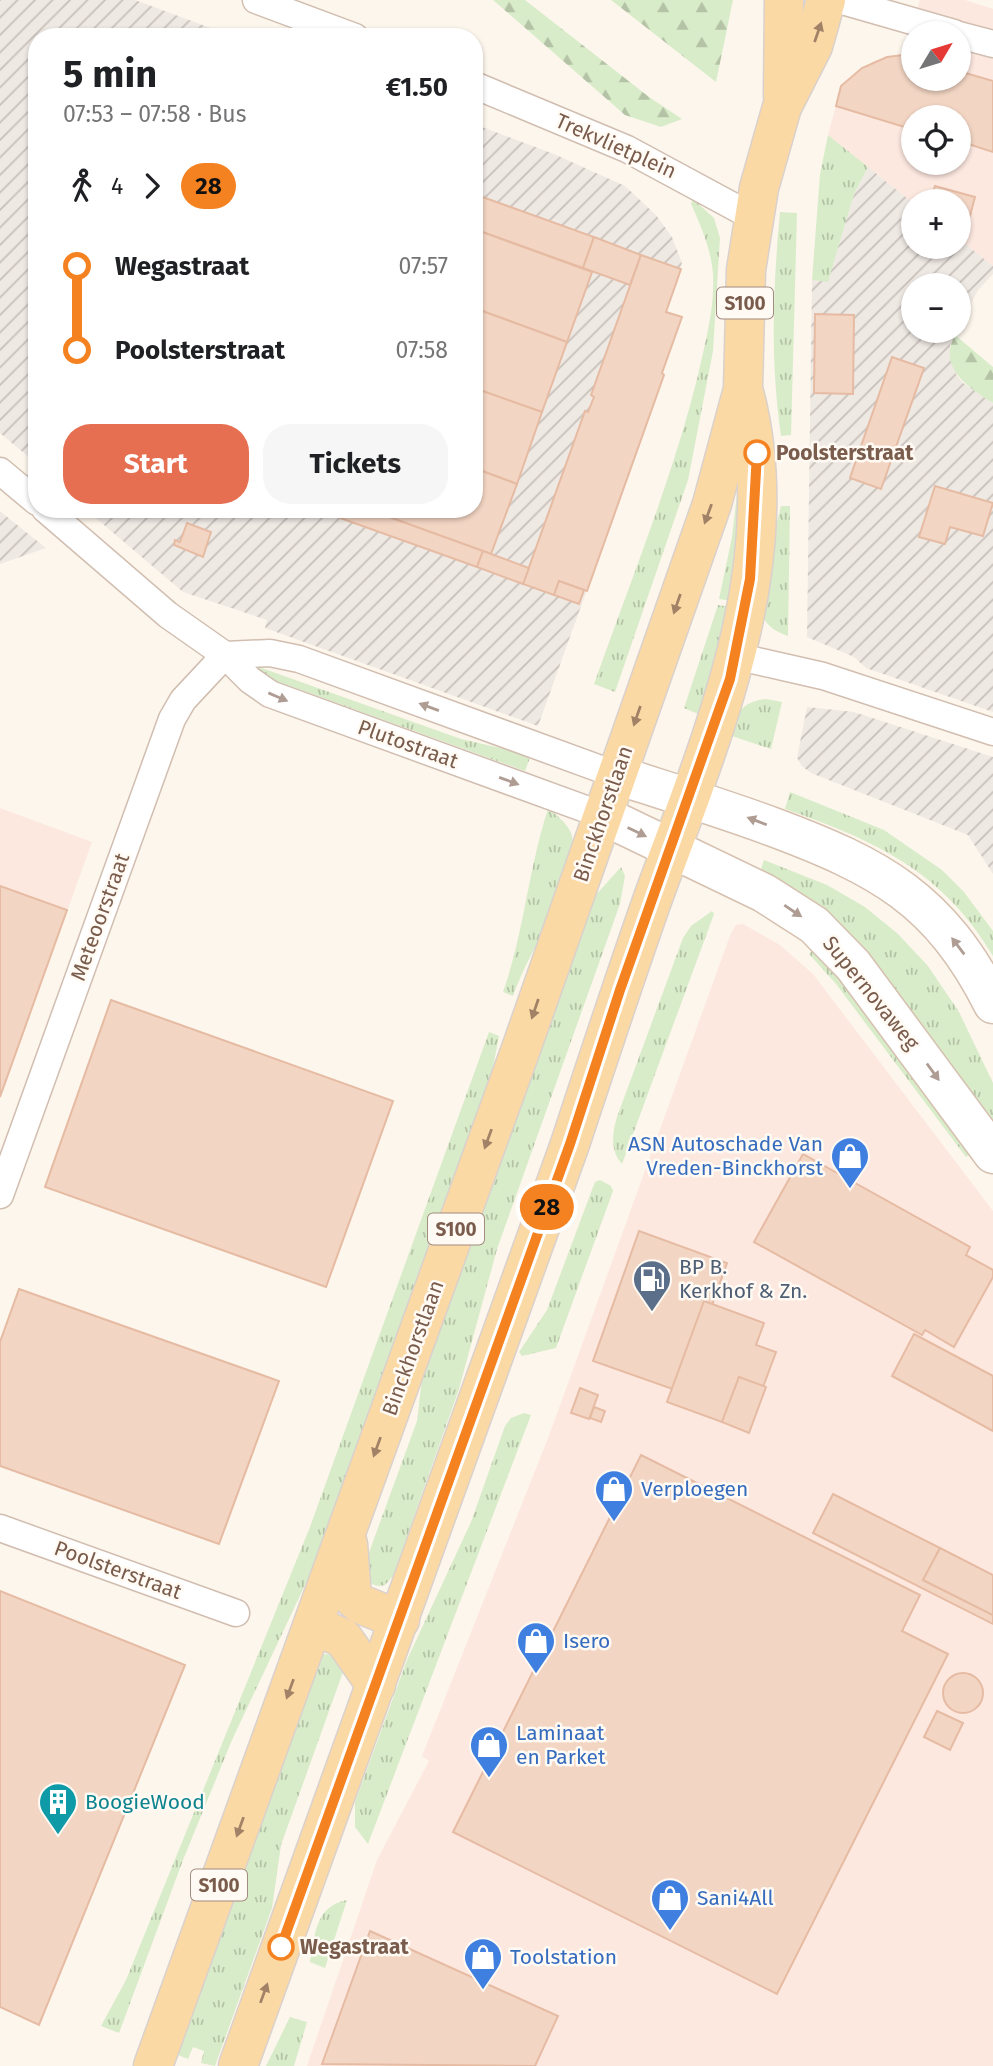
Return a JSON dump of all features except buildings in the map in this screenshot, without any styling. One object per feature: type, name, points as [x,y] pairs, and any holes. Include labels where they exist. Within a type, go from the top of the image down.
[{"type":"main road","name":"Binckhorstlaan","points":[[782,107],[784,0]]},
{"type":"main road","name":"Binckhorstlaan","points":[[238,2066],[570,1144],[735,656],[750,579],[757,496],[757,453],[744,389],[745,287],[753,217],[782,107],[813,46],[826,0]]},
{"type":"main road","name":"Binckhorstlaan","points":[[152,2063],[313,1625],[603,815],[712,504],[744,389]]},
{"type":"main road","points":[[617,775],[834,850],[884,875],[923,906],[949,934],[993,1004]]},
{"type":"main road","name":"Supernovaweg","points":[[603,815],[764,893],[792,909],[827,937],[865,980],[993,1154]]},
{"type":"main road","name":"S100","points":[[347,1528],[352,1597],[360,1604],[400,1620]]},
{"type":"main road","points":[[313,1625],[343,1637],[376,1685]]},
{"type":"street","points":[[256,0],[331,28]]},
{"type":"street","points":[[839,0],[884,6],[923,21]]},
{"type":"street","points":[[971,38],[993,44]]},
{"type":"street","name":"Trekvlietplein","points":[[483,89],[627,149],[753,217]]},
{"type":"street","points":[[0,471],[28,494]]},
{"type":"street","name":"Plutostraat","points":[[55,518],[168,615],[225,655],[256,685],[276,696],[603,815]]},
{"type":"street","name":"Plutostraat","points":[[225,655],[270,653],[293,658],[617,775]]},
{"type":"street","name":"Meteoorstraat","points":[[0,1195],[174,713],[225,655]]},
{"type":"street","points":[[735,656],[823,676],[993,732]]},
{"type":"street","name":"Poolsterstraat","points":[[0,1528],[236,1613]]},
{"type":"shaded area","points":[[0,0],[135,0],[211,28],[28,28],[28,456],[0,433]]},
{"type":"shaded area","points":[[920,0],[965,0],[993,9],[993,266],[971,249],[971,189],[901,189],[901,193],[828,135],[837,102],[852,76],[874,61],[901,55],[901,91],[971,91],[971,21],[914,21]]},
{"type":"shaded area","points":[[483,127],[554,154],[625,186],[656,215],[672,237],[682,263],[666,311],[682,317],[662,373],[664,375],[538,726],[265,628],[267,620],[183,592],[96,518],[483,518]]},
{"type":"shaded area","points":[[868,167],[901,193],[901,259],[971,259],[971,249],[993,266],[993,274],[978,290],[971,304],[971,273],[901,273],[901,343],[951,343],[956,374],[963,383],[993,403],[993,712],[866,668],[854,657],[807,637],[812,280],[828,281],[854,194]]},
{"type":"shaded area","points":[[0,511],[6,516],[46,548],[0,564]]},
{"type":"shaded area","points":[[807,707],[854,712],[993,757],[993,874],[968,835],[811,773],[802,766],[797,758]]},
{"type":"shaded area","points":[[0,808],[92,842],[0,1097]]},
{"type":"shaded area","points":[[743,924],[780,945],[813,974],[993,1211],[993,2066],[307,2066],[377,1860],[429,1761],[422,1756],[550,1433],[731,933],[736,925]]},
{"type":"green space","points":[[493,0],[525,0],[649,97],[682,119],[661,127],[625,115]]},
{"type":"green space","points":[[611,0],[733,0],[716,82]]},
{"type":"green space","points":[[828,135],[868,167],[854,194],[828,282],[812,280],[820,174]]},
{"type":"green space","points":[[693,199],[714,218],[720,238],[713,351],[688,480],[615,692],[594,684],[676,453],[698,375],[711,312],[712,265],[705,238],[691,204]]},
{"type":"green space","points":[[780,212],[797,213],[791,435],[781,436],[775,380],[774,324]]},
{"type":"green space","points":[[952,343],[964,343],[993,367],[993,403],[974,391],[958,376],[950,357]]},
{"type":"green space","points":[[744,434],[732,601],[719,599],[732,537]]},
{"type":"green space","points":[[781,506],[790,506],[788,636],[767,623],[761,605],[763,578]]},
{"type":"green space","points":[[718,605],[731,607],[703,716],[684,708]]},
{"type":"green space","points":[[248,663],[461,739],[531,755],[525,771],[246,670]]},
{"type":"green space","points":[[766,699],[782,702],[771,749],[726,734],[741,710],[751,702]]},
{"type":"green space","points":[[790,792],[884,830],[942,870],[964,892],[993,931],[993,956],[952,902],[929,880],[877,847],[785,809]]},
{"type":"green space","points":[[548,809],[561,819],[571,832],[571,862],[558,901],[513,996],[503,992]]},
{"type":"green space","points":[[764,860],[827,885],[865,907],[898,934],[928,966],[959,1012],[993,1083],[993,1126],[760,872]]},
{"type":"green space","points":[[621,867],[625,876],[620,904],[497,1249],[459,1389],[393,1576],[385,1585],[373,1585],[363,1569],[417,1421],[423,1370],[594,897]]},
{"type":"green space","points":[[712,911],[714,914],[622,1164],[615,1153],[613,1142],[617,1117],[683,938],[691,926]]},
{"type":"green space","points":[[816,946],[976,1149],[966,1157],[836,984],[809,954]]},
{"type":"green space","points":[[489,1032],[499,1036],[488,1093],[322,1549],[232,1740],[183,1860],[119,2033],[101,2026],[126,1980],[310,1527]]},
{"type":"green space","points":[[600,1180],[611,1186],[613,1191],[556,1348],[522,1356],[519,1352],[547,1310],[595,1182]]},
{"type":"green space","points":[[524,1413],[531,1415],[368,1844],[355,1827],[355,1802],[407,1660],[471,1522],[505,1426],[511,1418]]},
{"type":"green space","points":[[320,1655],[335,1656],[343,1666],[343,1672],[281,1845],[272,1908],[215,2066],[201,2063],[204,2051],[193,2047],[188,2059],[173,2053]]},
{"type":"green space","points":[[347,1900],[325,1968],[310,1962],[318,1923],[328,1908]]},
{"type":"green space","points":[[290,2017],[307,2022],[294,2066],[266,2066]]},
{"type":"bus line","name":"28","points":[[281,1947],[570,1144],[620,990],[730,679],[750,579],[757,496],[757,453]]},
{"type":"place","name":"Poolsterstraat","points":[[757,453]]},
{"type":"place","name":"ASN Autoschade Van Vreden-Binckhorst","points":[[850,1190]]},
{"type":"place","name":"BP B. Kerkhof & Zn.","points":[[652,1313]]},
{"type":"place","name":"Verploegen","points":[[614,1523]]},
{"type":"place","name":"Isero","points":[[536,1675]]},
{"type":"place","name":"Laminaat en Parket","points":[[489,1779]]},
{"type":"place","name":"BoogieWood","points":[[58,1836]]},
{"type":"place","name":"Sani4All","points":[[670,1932]]},
{"type":"place","name":"Wegastraat","points":[[281,1947]]},
{"type":"place","name":"Toolstation","points":[[483,1991]]}]
